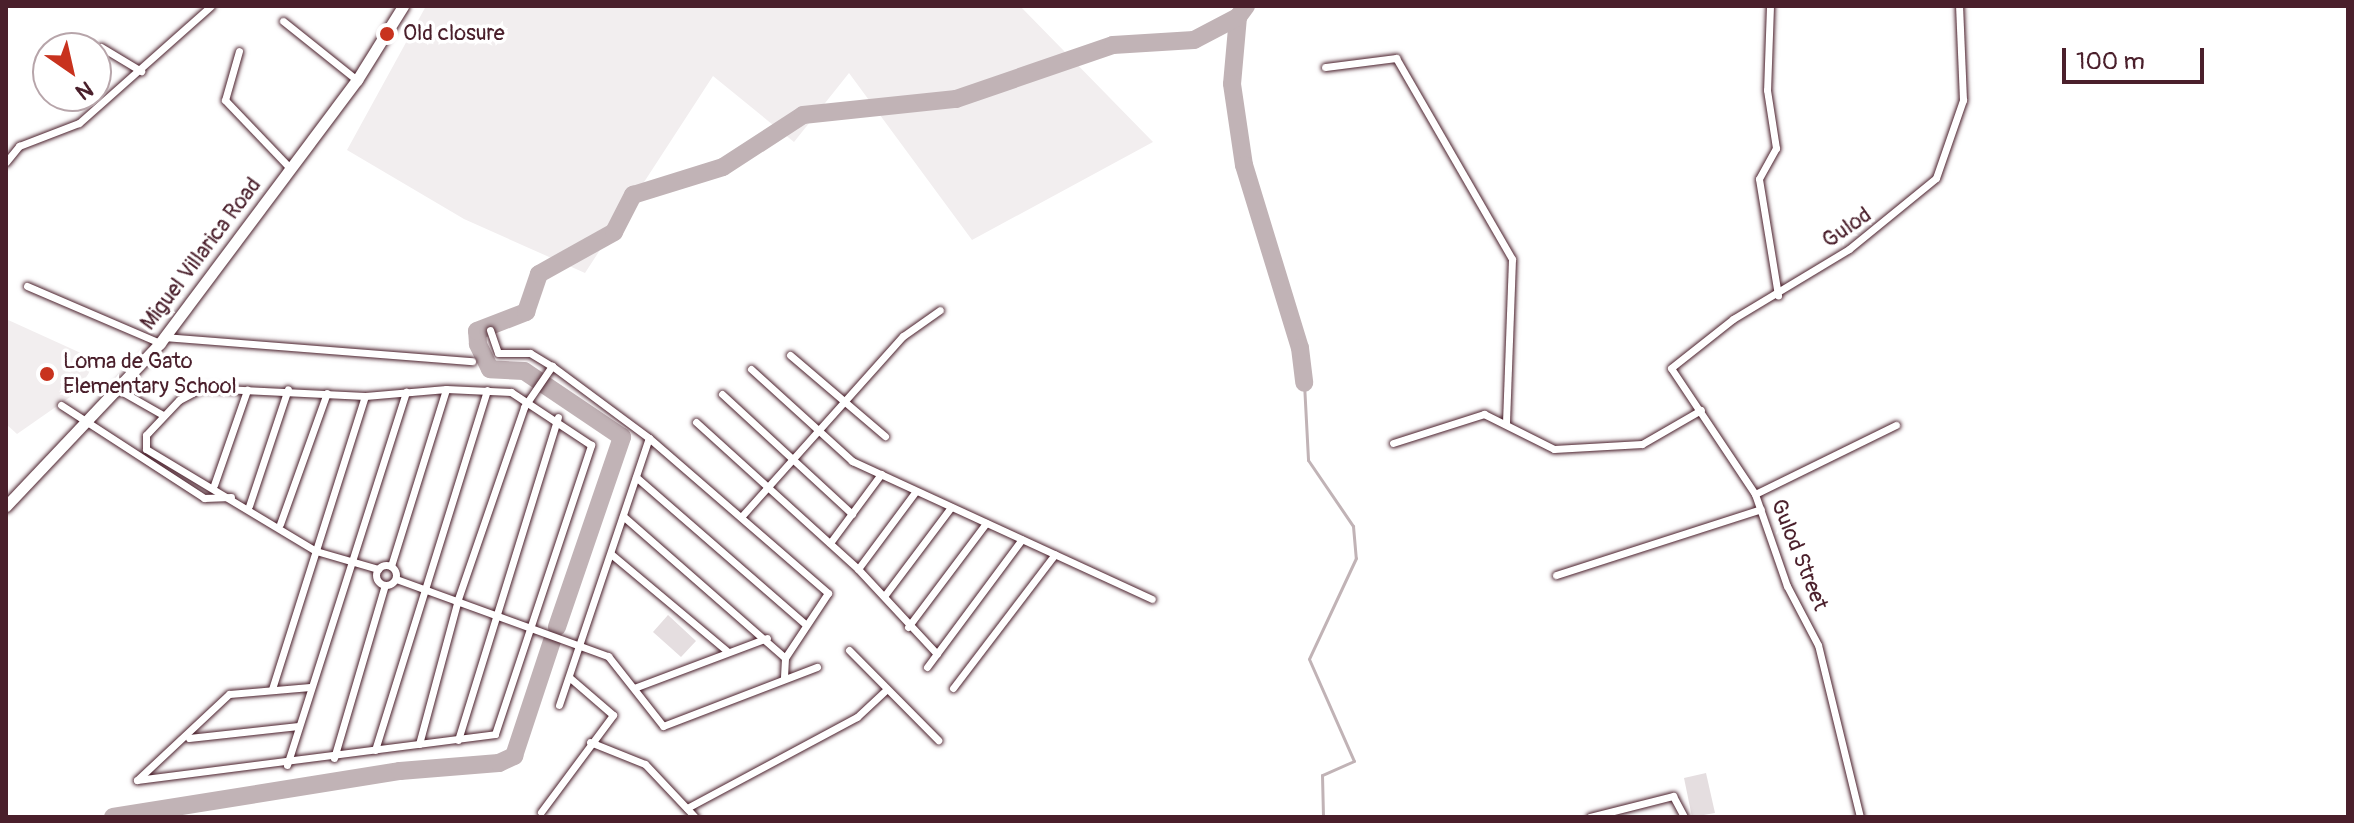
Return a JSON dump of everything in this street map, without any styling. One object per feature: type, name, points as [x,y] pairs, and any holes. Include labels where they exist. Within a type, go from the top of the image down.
[{"type":"main road","name":"Miguel Villarica Road","points":[[6,506],[87,425],[162,340],[357,80],[403,6]]},
{"type":"street","points":[[6,162],[19,146],[79,123],[211,6]]},
{"type":"street","points":[[1770,6],[1767,90],[1776,148],[1759,179],[1778,295]]},
{"type":"street","name":"Gulod","points":[[1701,410],[1676,381],[1674,360],[1778,295],[1887,221],[1936,178],[1963,100],[1959,6]]},
{"type":"street","points":[[283,21],[357,80]]},
{"type":"street","points":[[239,51],[225,100],[291,169]]},
{"type":"street","points":[[112,54],[141,71]]},
{"type":"street","points":[[1325,67],[1396,58],[1512,259],[1506,424]]},
{"type":"street","points":[[27,286],[162,340],[472,361]]},
{"type":"street","points":[[741,517],[903,336],[940,310]]},
{"type":"street","points":[[490,330],[498,353],[530,353],[552,366],[649,438],[828,593],[785,658],[784,679]]},
{"type":"street","points":[[790,355],[885,436]]},
{"type":"street","points":[[419,744],[458,599],[528,400],[552,366]]},
{"type":"street","points":[[751,369],[852,461],[1152,599]]},
{"type":"street","points":[[310,687],[229,694],[189,738],[137,780],[287,765],[495,734],[591,445],[558,417],[528,400],[487,390],[446,389],[365,396],[288,389],[191,390],[163,415],[142,442],[146,449],[280,524],[316,551],[378,569],[391,566]]},
{"type":"street","points":[[249,506],[288,389]]},
{"type":"street","points":[[396,579],[391,566],[446,389]]},
{"type":"street","points":[[119,390],[163,415]]},
{"type":"street","points":[[214,485],[247,390]]},
{"type":"street","points":[[375,750],[423,587],[487,390]]},
{"type":"street","points":[[287,765],[406,392]]},
{"type":"street","points":[[280,524],[327,393]]},
{"type":"street","points":[[722,394],[852,514]]},
{"type":"street","points":[[272,689],[365,396]]},
{"type":"street","points":[[61,405],[87,425],[204,498],[231,497]]},
{"type":"street","points":[[1393,443],[1484,414],[1554,449],[1642,444],[1701,410]]},
{"type":"street","name":"Gulod Street","points":[[1701,410],[1755,494],[1787,586],[1818,645],[1860,817]]},
{"type":"street","points":[[458,740],[494,612],[558,417]]},
{"type":"street","points":[[696,422],[858,569],[885,595],[908,627],[937,654]]},
{"type":"street","points":[[1755,494],[1896,425]]},
{"type":"street","points":[[559,705],[649,438]]},
{"type":"street","points":[[830,543],[881,474]]},
{"type":"street","points":[[636,477],[806,625]]},
{"type":"street","points":[[858,569],[916,491]]},
{"type":"street","points":[[885,595],[951,507]]},
{"type":"street","points":[[1556,575],[1761,509]]},
{"type":"street","points":[[623,516],[767,638],[785,658]]},
{"type":"street","points":[[908,627],[986,523]]},
{"type":"street","points":[[927,667],[1022,539]]},
{"type":"street","points":[[611,554],[727,651]]},
{"type":"street","points":[[953,688],[1055,554]]},
{"type":"street","points":[[334,758],[385,585],[378,569]]},
{"type":"street","points":[[385,585],[396,579],[423,587],[533,624],[608,656],[663,726],[817,667]]},
{"type":"street","points":[[634,688],[767,638]]},
{"type":"street","points":[[849,650],[938,740]]},
{"type":"street","points":[[541,812],[612,709],[569,677]]},
{"type":"street","points":[[687,808],[857,717],[887,689]]},
{"type":"street","points":[[189,738],[298,726]]},
{"type":"street","points":[[590,742],[645,764],[695,817]]},
{"type":"street","points":[[1590,817],[1673,796],[1684,817]]},
{"type":"shaded area","points":[[426,6],[1020,6],[1153,142],[972,240],[849,73],[794,142],[713,76],[585,273],[464,219],[347,150]]},
{"type":"shaded area","name":"Loma de Gato Elementary School","points":[[6,319],[94,359],[83,388],[17,434],[6,424]]},
{"type":"shaded area","points":[[668,615],[696,641],[681,657],[653,632]]},
{"type":"shaded area","points":[[1706,773],[1715,813],[1692,817],[1684,778]]},
{"type":"waterway","points":[[1246,6],[1238,17],[1232,84],[1244,165],[1300,348],[1304,383]]},
{"type":"waterway","points":[[557,627],[622,437],[524,371],[490,369],[478,344],[477,331],[526,312],[539,274],[614,232],[633,195],[723,167],[803,115],[956,99],[1113,45],[1194,40],[1238,17]]},
{"type":"waterway","points":[[1304,383],[1308,460],[1353,526],[1356,558],[1309,659],[1354,761],[1322,775],[1323,817]]},
{"type":"waterway","points":[[113,817],[400,771],[499,763],[514,756],[553,638]]},
{"type":"place","name":"Old closure","points":[[387,34]]},
{"type":"place","name":"Loma de Gato Elementary School","points":[[47,374]]}]
